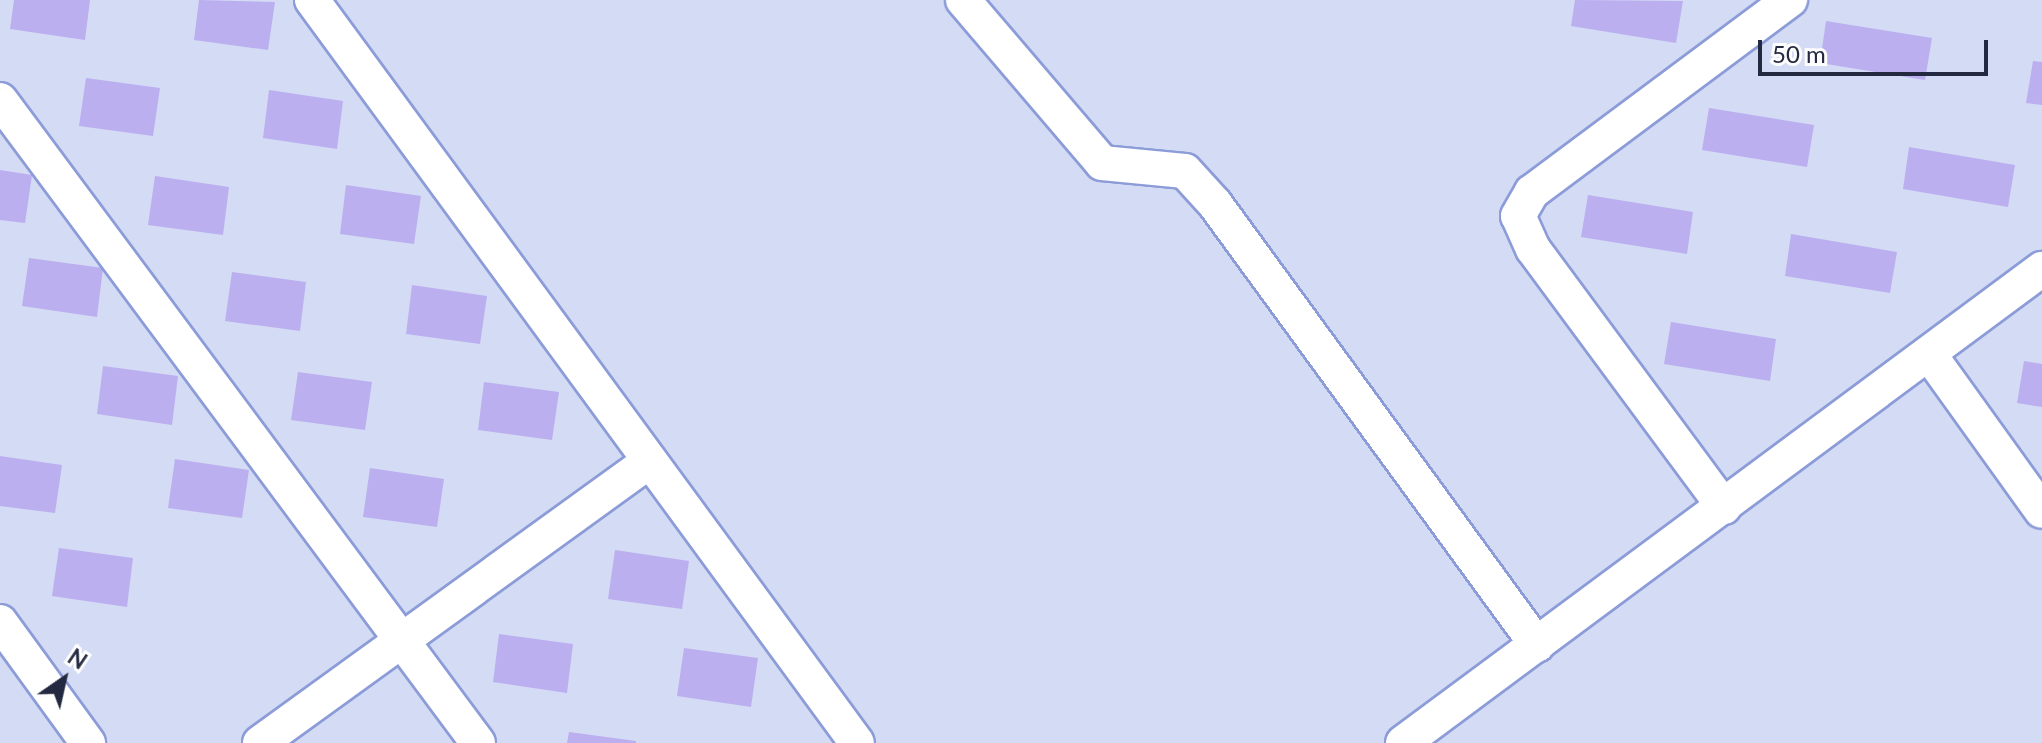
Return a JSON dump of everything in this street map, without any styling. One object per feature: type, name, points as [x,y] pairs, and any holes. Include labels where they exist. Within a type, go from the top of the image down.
[{"type":"street","points":[[312,0],[857,743]]},
{"type":"street","points":[[963,0],[1102,163],[1185,171],[1215,204],[1537,645]]},
{"type":"street","points":[[1724,507],[1533,249],[1518,216],[1532,192],[1790,0]]},
{"type":"street","points":[[0,100],[478,743]]},
{"type":"street","points":[[1403,743],[2042,269]]},
{"type":"street","points":[[1929,354],[2042,511]]},
{"type":"street","points":[[260,743],[650,461]]},
{"type":"street","points":[[0,622],[88,743]]},
{"type":"building","points":[[14,0],[90,0],[85,40],[10,29]]},
{"type":"building","points":[[199,0],[275,2],[268,50],[194,40]]},
{"type":"building","points":[[1575,0],[1683,1],[1676,43],[1571,26]]},
{"type":"building","points":[[1826,21],[1932,38],[1925,80],[1820,63]]},
{"type":"building","points":[[2033,61],[2042,62],[2042,105],[2026,103]]},
{"type":"building","points":[[86,78],[160,88],[153,136],[79,126]]},
{"type":"building","points":[[269,90],[343,101],[337,149],[263,138]]},
{"type":"building","points":[[1709,108],[1814,125],[1807,167],[1702,150]]},
{"type":"building","points":[[1909,147],[2015,165],[2008,207],[1903,189]]},
{"type":"building","points":[[0,170],[32,175],[25,223],[0,220]]},
{"type":"building","points":[[155,176],[229,187],[223,235],[148,225]]},
{"type":"building","points":[[346,185],[421,196],[414,244],[340,234]]},
{"type":"building","points":[[1588,195],[1693,212],[1687,254],[1581,237]]},
{"type":"building","points":[[1791,234],[1897,252],[1890,293],[1785,276]]},
{"type":"building","points":[[29,258],[103,268],[97,317],[22,306]]},
{"type":"building","points":[[232,272],[306,282],[300,331],[225,321]]},
{"type":"building","points":[[412,285],[487,296],[480,344],[406,334]]},
{"type":"building","points":[[1671,322],[1776,339],[1770,381],[1664,364]]},
{"type":"building","points":[[2024,361],[2042,364],[2042,407],[2017,403]]},
{"type":"building","points":[[103,366],[178,376],[172,425],[97,414]]},
{"type":"building","points":[[298,372],[372,382],[365,430],[291,420]]},
{"type":"building","points":[[484,382],[559,392],[552,440],[478,430]]},
{"type":"building","points":[[0,456],[62,465],[55,513],[0,506]]},
{"type":"building","points":[[175,459],[249,470],[242,518],[168,508]]},
{"type":"building","points":[[370,468],[444,479],[437,527],[363,517]]},
{"type":"building","points":[[59,548],[133,558],[127,607],[52,596]]},
{"type":"building","points":[[615,550],[689,561],[682,609],[608,599]]},
{"type":"building","points":[[499,634],[573,644],[567,693],[493,682]]},
{"type":"building","points":[[684,648],[758,658],[751,707],[677,696]]},
{"type":"building","points":[[569,732],[636,741],[636,743],[567,743]]}]
